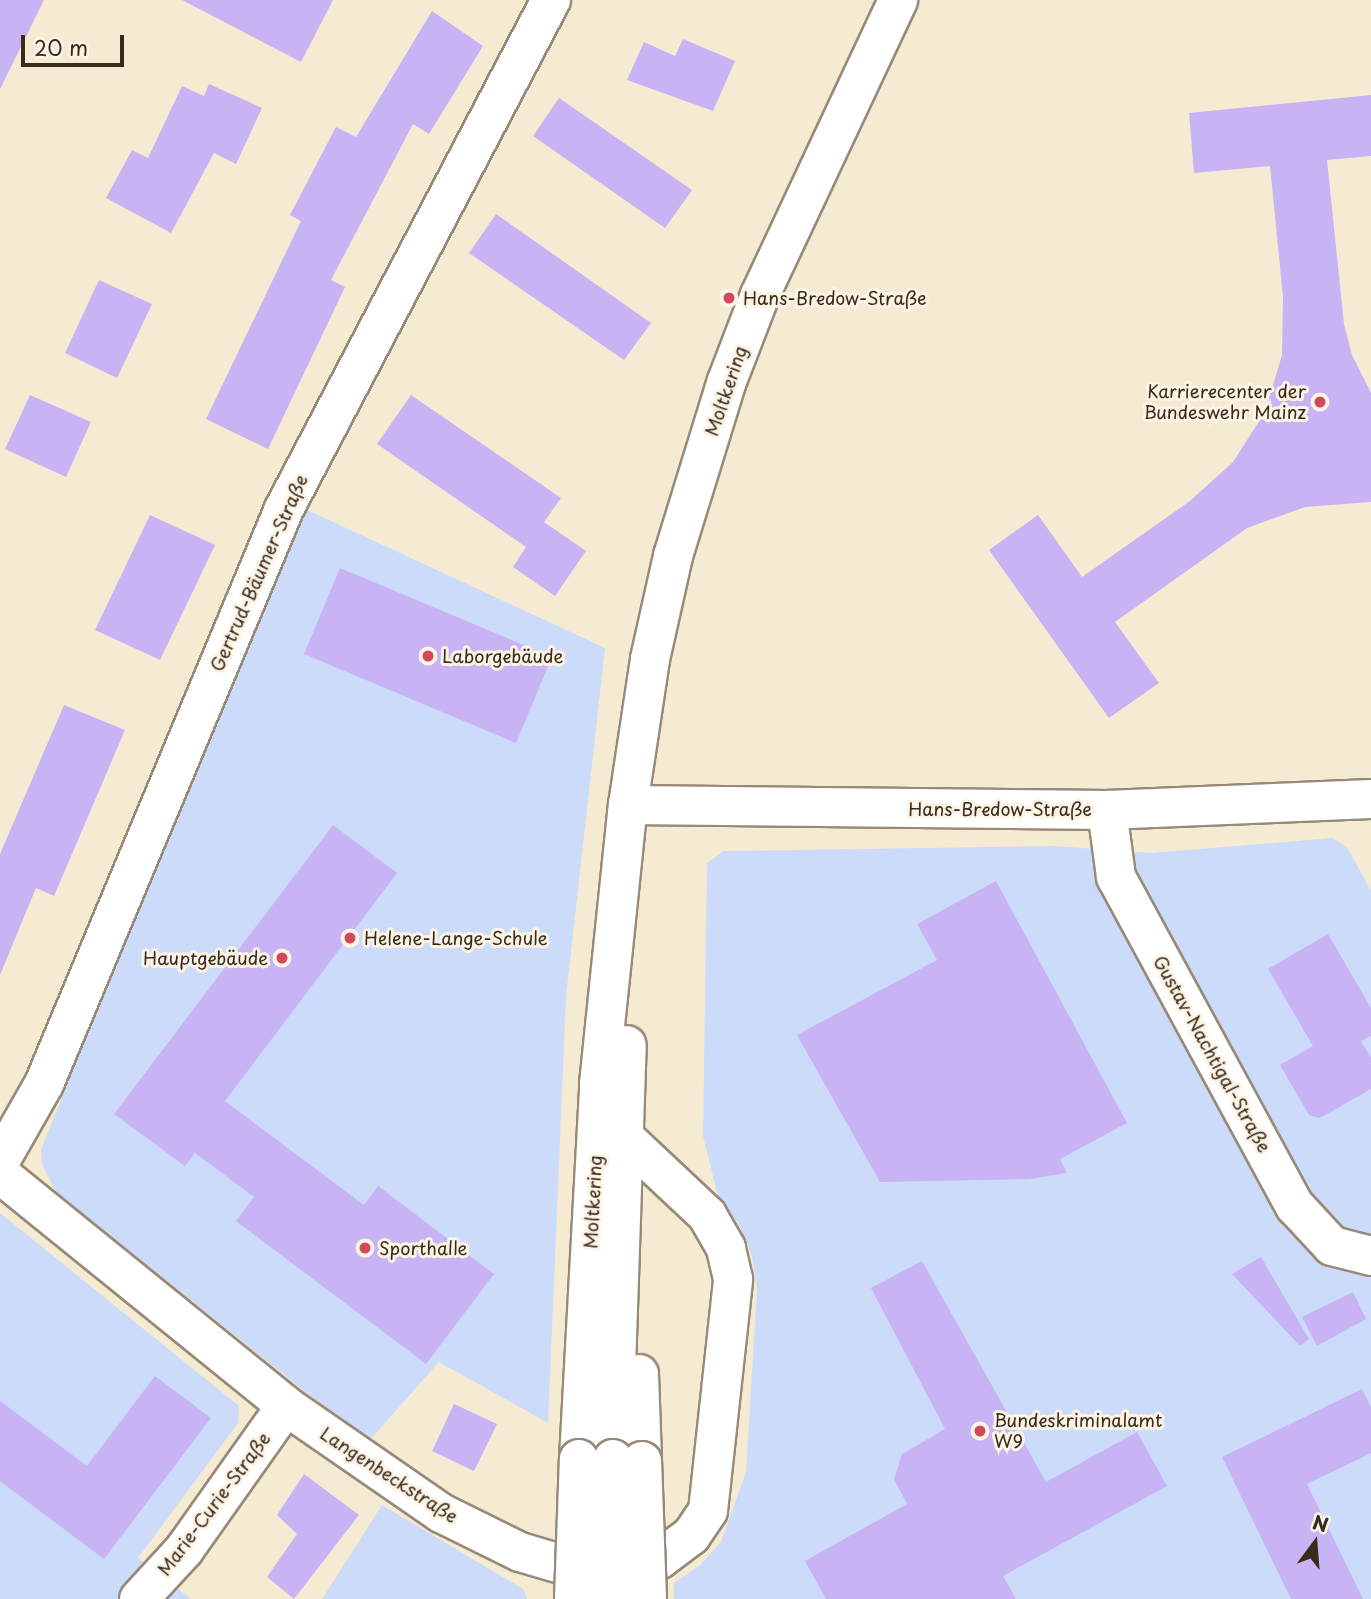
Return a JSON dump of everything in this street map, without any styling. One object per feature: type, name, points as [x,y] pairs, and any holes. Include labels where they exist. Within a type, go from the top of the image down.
[{"type":"street","name":"Gertrud-Bäumer-Straße","points":[[0,1161],[44,1084],[284,509],[551,0]]},
{"type":"street","name":"Moltkering","points":[[574,1599],[611,1460],[600,1084],[628,806],[650,659],[673,556],[727,381],[760,295],[898,0]]},
{"type":"street","name":"Moltkering","points":[[609,1599],[611,1460],[625,1138],[632,878],[628,806]]},
{"type":"street","name":"Hans-Bredow-Straße","points":[[628,806],[1107,810],[1370,806]]},
{"type":"street","name":"Gustav-Nachtigal-Straße","points":[[1107,810],[1116,877],[1295,1206],[1332,1247],[1371,1256]]},
{"type":"street","name":"Langenbeckstraße","points":[[0,1174],[286,1406],[441,1513],[520,1552],[588,1575],[638,1571],[691,1536],[712,1496],[733,1279],[719,1233],[695,1202],[625,1138]]},
{"type":"street","name":"Marie-Curie-Straße","points":[[139,1599],[184,1550],[286,1406]]},
{"type":"street","points":[[611,1460],[648,1599]]},
{"type":"shaded area","name":"Helene-Lange-Schule","points":[[303,508],[605,648],[566,997],[548,1423],[439,1362],[368,1442],[56,1192],[42,1164],[41,1149]]},
{"type":"shaded area","points":[[1333,838],[1347,847],[1371,891],[1371,1599],[674,1599],[674,1583],[700,1565],[721,1542],[746,1472],[757,1289],[752,1256],[739,1225],[718,1196],[703,1136],[707,863],[724,851],[1054,846],[1151,853]]},
{"type":"shaded area","points":[[0,1213],[239,1406],[238,1423],[138,1558],[191,1599],[0,1599]]},
{"type":"shaded area","points":[[382,1505],[523,1589],[527,1599],[322,1599]]},
{"type":"building","points":[[0,0],[44,0],[0,89]]},
{"type":"building","points":[[182,0],[333,0],[301,62]]},
{"type":"building","points":[[432,11],[483,46],[429,134],[413,124],[331,280],[345,287],[268,449],[206,419],[301,221],[290,215],[336,127],[356,137]]},
{"type":"building","points":[[683,39],[735,61],[713,111],[627,80],[644,42],[675,56]]},
{"type":"building","points":[[209,84],[262,108],[236,164],[214,153],[171,233],[106,198],[132,150],[148,158],[182,86],[204,96]]},
{"type":"building","name":"Karrierecenter der Bundeswehr Mainz","points":[[1371,95],[1371,156],[1327,160],[1344,324],[1352,355],[1371,393],[1371,502],[1305,507],[1247,528],[1115,622],[1159,683],[1109,718],[989,550],[1038,515],[1082,577],[1190,501],[1233,462],[1265,412],[1282,355],[1283,297],[1270,166],[1194,173],[1189,113]]},
{"type":"building","points":[[559,98],[692,190],[665,228],[533,136]]},
{"type":"building","points":[[496,214],[651,323],[624,360],[469,253]]},
{"type":"building","points":[[99,280],[152,304],[117,378],[65,353]]},
{"type":"building","points":[[30,395],[91,422],[66,477],[5,449]]},
{"type":"building","points":[[411,395],[561,498],[544,522],[586,551],[555,596],[513,567],[526,547],[377,444]]},
{"type":"building","points":[[150,515],[215,545],[160,660],[95,630]]},
{"type":"building","name":"Laborgebäude","points":[[340,568],[552,657],[516,743],[304,654]]},
{"type":"building","points":[[64,705],[125,730],[54,896],[36,888],[0,975],[0,854]]},
{"type":"building","points":[[333,825],[397,873],[225,1101],[364,1205],[378,1186],[494,1274],[426,1364],[236,1221],[254,1197],[195,1153],[185,1166],[114,1114]]},
{"type":"building","points":[[996,881],[1127,1123],[1060,1159],[1067,1173],[1029,1179],[880,1182],[797,1035],[937,960],[917,924]]},
{"type":"building","points":[[1328,934],[1371,1008],[1371,1036],[1361,1041],[1371,1058],[1371,1089],[1320,1118],[1309,1115],[1280,1065],[1313,1046],[1268,969]]},
{"type":"building","points":[[1261,1257],[1309,1339],[1300,1346],[1232,1274]]},
{"type":"building","name":"Bundeskriminalamt W9","points":[[922,1261],[1046,1482],[1137,1432],[1167,1486],[1003,1576],[1016,1599],[826,1599],[805,1561],[907,1504],[894,1479],[902,1454],[945,1429],[871,1288]]},
{"type":"building","points":[[1353,1292],[1366,1319],[1317,1346],[1302,1317]]},
{"type":"building","points":[[155,1376],[211,1418],[104,1559],[0,1481],[0,1401],[87,1466]]},
{"type":"building","points":[[1362,1389],[1371,1407],[1371,1453],[1307,1484],[1363,1599],[1291,1599],[1222,1457]]},
{"type":"building","points":[[454,1404],[497,1424],[474,1471],[432,1451]]},
{"type":"building","points":[[304,1474],[359,1515],[294,1599],[267,1577],[297,1534],[277,1515]]},
{"type":"place","name":"Hans-Bredow-Straße","points":[[729,298]]},
{"type":"place","name":"Karrierecenter der Bundeswehr Mainz","points":[[1320,402]]},
{"type":"place","name":"Laborgebäude","points":[[428,656]]},
{"type":"place","name":"Helene-Lange-Schule","points":[[350,938]]},
{"type":"place","name":"Hauptgebäude","points":[[282,958]]},
{"type":"place","name":"Sporthalle","points":[[365,1248]]},
{"type":"place","name":"Bundeskriminalamt W9","points":[[980,1431]]}]
